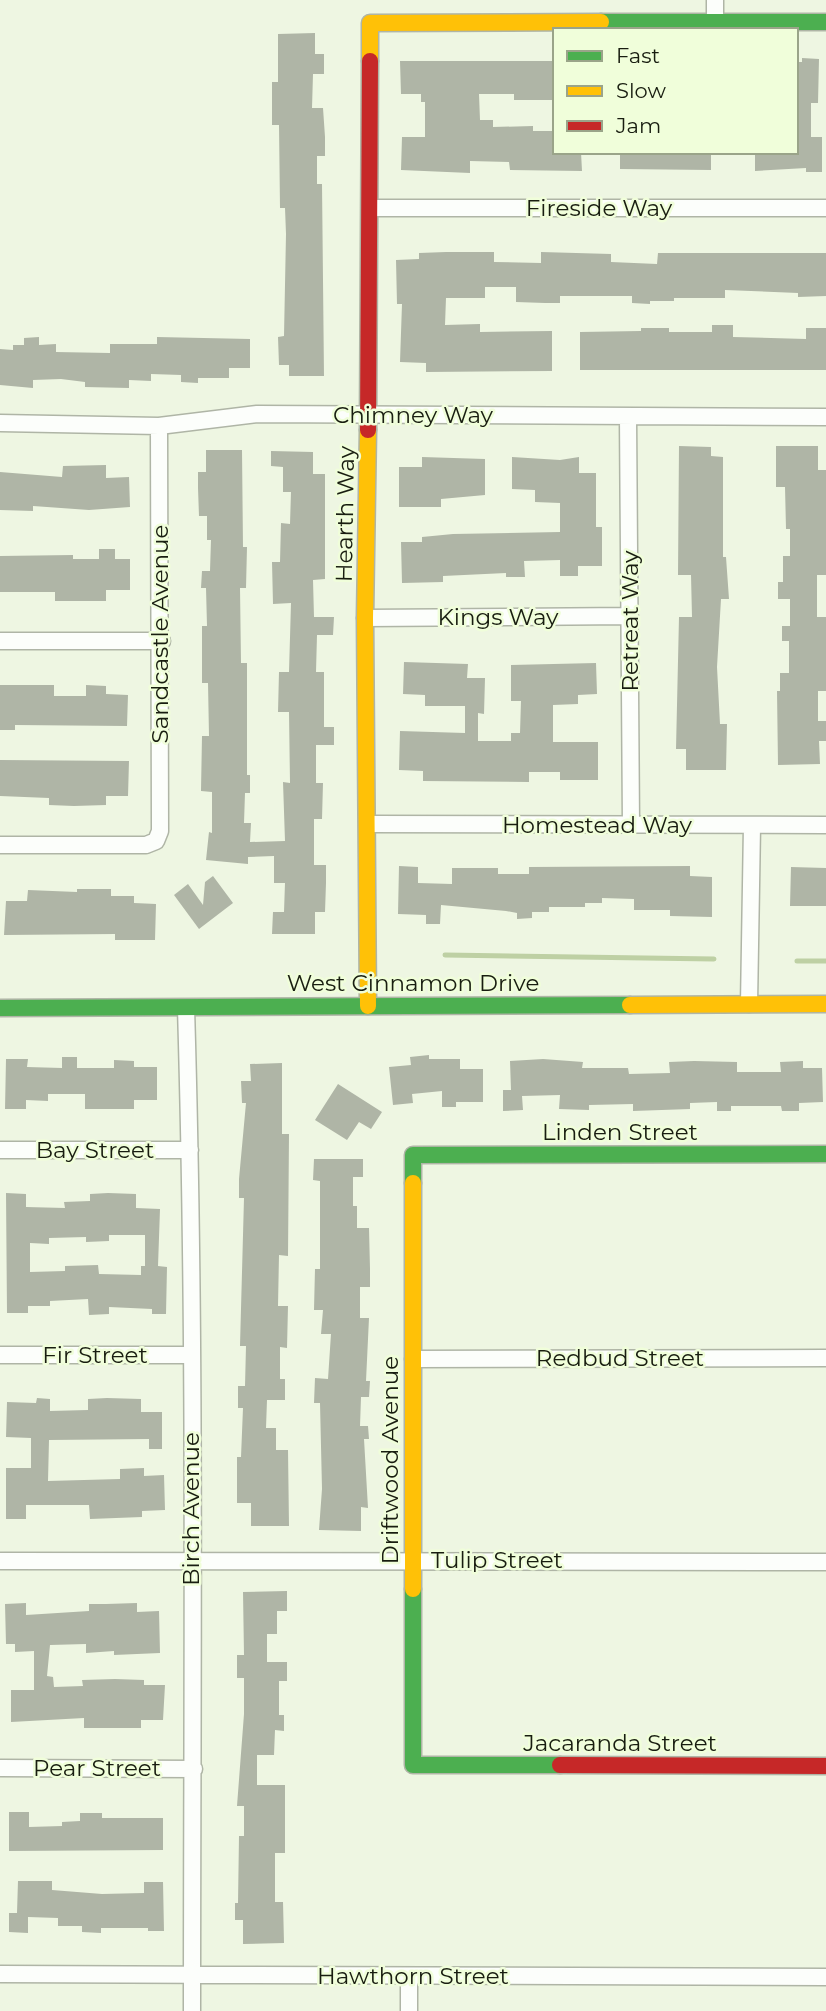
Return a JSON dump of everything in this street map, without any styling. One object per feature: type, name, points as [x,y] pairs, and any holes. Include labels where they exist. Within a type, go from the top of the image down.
[{"type":"street","points":[[715,0],[715,23],[826,22]]},
{"type":"street","name":"Hearth Way","points":[[368,1006],[365,618],[371,208],[370,23],[715,23]]},
{"type":"street","name":"Fireside Way","points":[[371,208],[826,208]]},
{"type":"street","name":"Chimney Way","points":[[0,423],[159,426],[257,414],[826,417]]},
{"type":"street","name":"Retreat Way","points":[[628,417],[631,825]]},
{"type":"street","name":"Sandcastle Avenue","points":[[0,845],[136,846],[156,841],[160,821],[162,641],[159,426]]},
{"type":"street","name":"Kings Way","points":[[365,618],[630,616]]},
{"type":"street","points":[[0,641],[162,641]]},
{"type":"street","name":"Homestead Way","points":[[368,824],[826,825]]},
{"type":"street","points":[[749,1004],[752,826]]},
{"type":"street","name":"West Cinnamon Drive","points":[[0,1008],[826,1004]]},
{"type":"street","name":"Birch Avenue","points":[[186,1008],[190,1150],[194,1769],[192,2011]]},
{"type":"street","name":"Bay Street","points":[[0,1150],[190,1150]]},
{"type":"street","name":"Linden Street","points":[[414,1155],[826,1154]]},
{"type":"street","name":"Driftwood Avenue","points":[[413,1765],[414,1155]]},
{"type":"street","name":"Fir Street","points":[[0,1355],[190,1355]]},
{"type":"street","name":"Redbud Street","points":[[414,1359],[826,1358]]},
{"type":"street","name":"Tulip Street","points":[[0,1561],[826,1562]]},
{"type":"street","name":"Jacaranda Street","points":[[413,1765],[826,1766]]},
{"type":"street","name":"Pear Street","points":[[0,1768],[194,1769]]},
{"type":"street","name":"Hawthorn Street","points":[[0,1974],[826,1977]]},
{"type":"street","points":[[409,1977],[409,2011]]},
{"type":"building","points":[[315,33],[315,54],[324,54],[324,74],[313,74],[312,108],[323,108],[325,137],[325,156],[317,156],[317,184],[322,184],[324,376],[289,376],[289,365],[279,365],[278,337],[284,336],[286,234],[285,208],[280,208],[279,125],[272,125],[272,82],[278,82],[278,34]]},
{"type":"building","points":[[802,58],[819,59],[818,103],[811,103],[811,137],[822,137],[822,172],[806,172],[806,168],[755,171],[755,154],[798,154],[798,62],[802,62]]},
{"type":"building","points":[[400,61],[552,61],[553,100],[514,100],[514,94],[479,94],[480,120],[493,120],[493,127],[533,126],[533,131],[552,131],[553,154],[581,154],[582,171],[510,170],[509,162],[470,161],[470,173],[401,170],[402,137],[425,137],[425,102],[421,102],[421,94],[401,94]]},
{"type":"building","points":[[620,154],[711,154],[711,170],[620,169]]},
{"type":"building","points":[[494,252],[494,262],[541,263],[541,252],[611,254],[611,262],[657,264],[658,253],[826,253],[826,296],[798,297],[798,293],[725,290],[725,298],[674,298],[674,301],[650,301],[650,304],[632,303],[632,296],[560,296],[560,303],[545,303],[516,302],[516,287],[485,287],[485,298],[446,298],[445,325],[480,324],[480,332],[552,331],[552,371],[426,372],[426,363],[400,362],[402,304],[397,304],[396,260],[419,259],[419,253]]},
{"type":"building","points":[[712,325],[733,325],[733,337],[806,339],[806,328],[826,328],[826,370],[580,370],[580,332],[669,328],[669,332],[712,332]]},
{"type":"building","points":[[39,337],[39,345],[56,344],[56,352],[110,353],[110,344],[157,344],[157,337],[250,339],[250,368],[229,368],[229,378],[198,378],[198,383],[181,382],[181,375],[151,374],[151,381],[129,380],[129,388],[85,387],[85,382],[61,379],[33,380],[33,388],[0,385],[0,349],[13,350],[13,345],[24,345],[24,338]]},
{"type":"building","points":[[679,446],[711,447],[711,456],[723,457],[723,557],[726,557],[729,599],[721,599],[717,667],[720,724],[727,724],[726,770],[686,770],[686,749],[676,749],[679,617],[692,617],[691,575],[678,575]]},
{"type":"building","points":[[776,446],[818,446],[818,470],[826,470],[826,575],[817,575],[817,617],[826,617],[826,691],[818,691],[818,721],[826,721],[826,741],[819,741],[820,764],[778,765],[777,691],[780,691],[780,673],[789,673],[789,641],[782,641],[782,626],[790,626],[790,599],[778,599],[778,582],[783,582],[783,556],[790,556],[790,529],[786,529],[785,487],[776,487]]},
{"type":"building","points":[[206,450],[242,450],[243,547],[247,547],[246,588],[240,588],[241,663],[247,663],[247,775],[250,775],[250,793],[245,793],[244,823],[251,823],[250,842],[285,841],[283,782],[290,783],[289,712],[278,712],[279,672],[289,672],[291,603],[273,604],[272,562],[280,562],[281,523],[290,524],[291,492],[283,492],[283,467],[271,466],[271,451],[313,452],[313,474],[325,474],[325,579],[313,580],[314,617],[334,617],[333,635],[317,635],[316,672],[324,672],[324,727],[334,727],[334,745],[316,745],[316,783],[323,783],[322,819],[314,819],[314,865],[326,865],[326,883],[325,912],[315,912],[315,934],[272,934],[273,912],[284,912],[285,883],[274,883],[274,856],[248,857],[248,864],[206,860],[209,832],[212,833],[212,792],[201,791],[202,736],[209,736],[208,683],[202,683],[202,626],[207,626],[206,588],[201,588],[202,571],[210,571],[211,540],[207,540],[207,516],[199,516],[198,472],[206,472]]},
{"type":"building","points":[[422,457],[485,459],[485,495],[441,499],[441,507],[399,507],[399,467],[422,467]]},
{"type":"building","points":[[512,457],[560,460],[579,457],[579,473],[596,473],[596,527],[602,527],[602,566],[578,566],[578,576],[560,576],[560,560],[524,561],[525,577],[506,577],[506,573],[443,576],[443,582],[402,583],[401,542],[422,542],[422,537],[453,534],[560,532],[560,503],[535,502],[535,490],[512,489]]},
{"type":"building","points":[[106,465],[106,478],[129,477],[130,507],[89,510],[33,506],[33,511],[0,510],[0,472],[62,477],[63,466]]},
{"type":"building","points":[[99,549],[115,549],[115,559],[130,559],[130,590],[106,590],[106,601],[55,601],[55,592],[0,592],[0,556],[73,555],[73,559],[99,559]]},
{"type":"building","points":[[404,662],[468,664],[467,678],[485,678],[484,714],[478,713],[478,741],[511,741],[511,733],[520,733],[521,701],[511,701],[511,665],[596,663],[597,694],[578,695],[578,704],[553,705],[553,742],[598,742],[598,780],[560,780],[560,772],[529,772],[529,782],[423,781],[423,771],[399,770],[400,731],[465,733],[465,706],[425,706],[425,695],[403,694]]},
{"type":"building","points":[[0,685],[54,685],[54,696],[86,696],[86,685],[106,686],[106,694],[128,695],[127,726],[15,725],[15,730],[0,730]]},
{"type":"building","points":[[0,760],[129,761],[128,796],[106,796],[106,805],[74,806],[49,805],[49,798],[0,796]]},
{"type":"building","points":[[399,866],[418,867],[418,883],[452,884],[452,868],[498,868],[498,874],[529,874],[529,867],[690,866],[690,876],[712,877],[712,917],[670,916],[670,910],[634,910],[634,899],[602,898],[602,903],[585,903],[585,907],[549,907],[549,912],[532,912],[532,918],[517,919],[517,913],[441,905],[440,924],[426,924],[426,915],[398,914]]},
{"type":"building","points":[[791,867],[826,868],[826,906],[790,906]]},
{"type":"building","points":[[213,876],[233,903],[199,929],[174,895],[188,884],[203,905],[205,882]]},
{"type":"building","points":[[77,889],[111,889],[111,896],[134,896],[134,903],[156,904],[155,940],[115,940],[115,934],[4,935],[6,901],[27,901],[28,890],[77,892]]},
{"type":"building","points":[[429,1055],[429,1059],[460,1059],[460,1069],[483,1069],[483,1102],[456,1102],[456,1107],[442,1107],[442,1091],[412,1094],[413,1103],[393,1105],[389,1067],[411,1065],[410,1057]]},
{"type":"building","points":[[62,1057],[77,1057],[77,1068],[114,1068],[114,1060],[134,1061],[134,1067],[157,1067],[157,1100],[134,1100],[134,1109],[85,1109],[85,1094],[48,1094],[48,1101],[26,1100],[26,1109],[5,1109],[6,1059],[28,1059],[27,1067],[62,1068]]},
{"type":"building","points":[[543,1059],[583,1062],[582,1068],[628,1068],[629,1074],[670,1073],[669,1062],[694,1061],[737,1062],[737,1072],[781,1072],[780,1062],[803,1061],[803,1068],[822,1068],[823,1102],[799,1103],[799,1111],[782,1111],[781,1106],[731,1106],[731,1111],[717,1111],[717,1102],[690,1103],[690,1109],[633,1111],[633,1104],[589,1105],[589,1110],[559,1109],[560,1095],[522,1096],[523,1110],[503,1111],[503,1090],[511,1090],[510,1061]]},
{"type":"building","points":[[282,1063],[282,1134],[289,1134],[288,1256],[279,1255],[278,1306],[288,1306],[287,1348],[280,1347],[280,1379],[285,1379],[285,1400],[267,1400],[266,1428],[276,1428],[276,1450],[288,1450],[289,1526],[251,1526],[251,1503],[237,1503],[237,1457],[241,1457],[243,1408],[238,1408],[238,1386],[245,1386],[246,1346],[240,1346],[244,1198],[239,1198],[239,1179],[246,1103],[242,1103],[241,1081],[251,1081],[250,1064]]},
{"type":"building","points":[[338,1084],[382,1112],[371,1129],[359,1122],[347,1140],[315,1120]]},
{"type":"building","points":[[314,1159],[363,1159],[363,1177],[353,1177],[353,1206],[357,1206],[357,1228],[369,1228],[370,1269],[370,1287],[360,1287],[360,1318],[369,1318],[366,1381],[370,1381],[369,1397],[361,1397],[360,1426],[368,1426],[369,1439],[364,1439],[368,1508],[361,1507],[361,1531],[319,1530],[322,1489],[320,1403],[314,1403],[315,1378],[328,1379],[331,1334],[321,1334],[323,1310],[314,1310],[315,1269],[320,1269],[320,1181],[313,1180]]},
{"type":"building","points":[[6,1193],[26,1194],[26,1207],[65,1208],[64,1202],[90,1201],[90,1194],[136,1194],[136,1208],[160,1209],[158,1266],[167,1267],[166,1314],[152,1314],[152,1309],[109,1307],[109,1314],[89,1315],[88,1299],[50,1301],[50,1306],[28,1306],[28,1313],[7,1313]],"holes":[[[109,1235],[145,1235],[145,1266],[141,1266],[141,1275],[99,1274],[98,1265],[65,1266],[65,1271],[30,1272],[30,1243],[49,1244],[49,1238],[86,1237],[86,1242],[109,1241]]]},
{"type":"building","points":[[37,1398],[50,1399],[50,1411],[88,1410],[88,1399],[107,1398],[141,1399],[141,1412],[162,1412],[162,1449],[149,1449],[149,1439],[49,1440],[48,1481],[120,1479],[120,1469],[144,1468],[144,1476],[164,1475],[165,1510],[142,1511],[142,1517],[90,1519],[89,1505],[26,1505],[26,1519],[6,1519],[6,1468],[31,1468],[31,1438],[6,1437],[7,1402],[36,1403]]},
{"type":"building","points":[[287,1591],[287,1611],[277,1611],[277,1634],[267,1634],[267,1662],[287,1662],[287,1681],[279,1681],[279,1715],[284,1715],[284,1731],[275,1730],[274,1755],[257,1755],[257,1785],[285,1785],[285,1853],[275,1853],[275,1902],[283,1902],[284,1943],[243,1944],[243,1920],[235,1920],[235,1903],[238,1903],[239,1836],[244,1836],[244,1806],[237,1806],[244,1714],[244,1678],[237,1678],[237,1655],[244,1655],[243,1592]]},
{"type":"building","points":[[26,1603],[26,1615],[89,1611],[89,1604],[137,1603],[137,1612],[159,1611],[160,1653],[86,1653],[86,1644],[50,1645],[47,1676],[53,1677],[54,1687],[83,1686],[82,1680],[115,1679],[144,1680],[144,1685],[165,1685],[163,1720],[141,1720],[141,1728],[84,1728],[84,1718],[11,1722],[11,1690],[34,1690],[34,1651],[15,1652],[15,1644],[6,1644],[5,1604]]},
{"type":"building","points":[[9,1812],[29,1812],[29,1827],[62,1826],[62,1822],[80,1821],[80,1813],[102,1813],[102,1818],[163,1818],[163,1850],[9,1851]]},
{"type":"building","points":[[18,1881],[52,1881],[52,1890],[102,1894],[144,1893],[144,1882],[163,1882],[164,1931],[148,1931],[148,1928],[101,1928],[101,1933],[82,1932],[82,1926],[58,1926],[58,1918],[28,1917],[28,1933],[9,1932],[9,1913],[17,1913]]},
{"type":"waterway","points":[[445,955],[714,959]]},
{"type":"waterway","points":[[797,961],[826,961]]},
{"type":"traffic: fast","points":[[601,22],[826,22]]},
{"type":"traffic: fast","points":[[0,1008],[630,1005]]},
{"type":"traffic: fast","points":[[413,1183],[413,1155],[826,1154]]},
{"type":"traffic: fast","points":[[413,1589],[413,1765],[560,1765]]},
{"type":"traffic: slow","points":[[370,61],[370,23],[601,22]]},
{"type":"traffic: slow","points":[[368,430],[365,618],[368,1006]]},
{"type":"traffic: slow","points":[[630,1005],[826,1004]]},
{"type":"traffic: slow","points":[[413,1183],[413,1589]]},
{"type":"traffic: jam","points":[[368,430],[370,61]]},
{"type":"traffic: jam","points":[[560,1765],[826,1766]]}]
